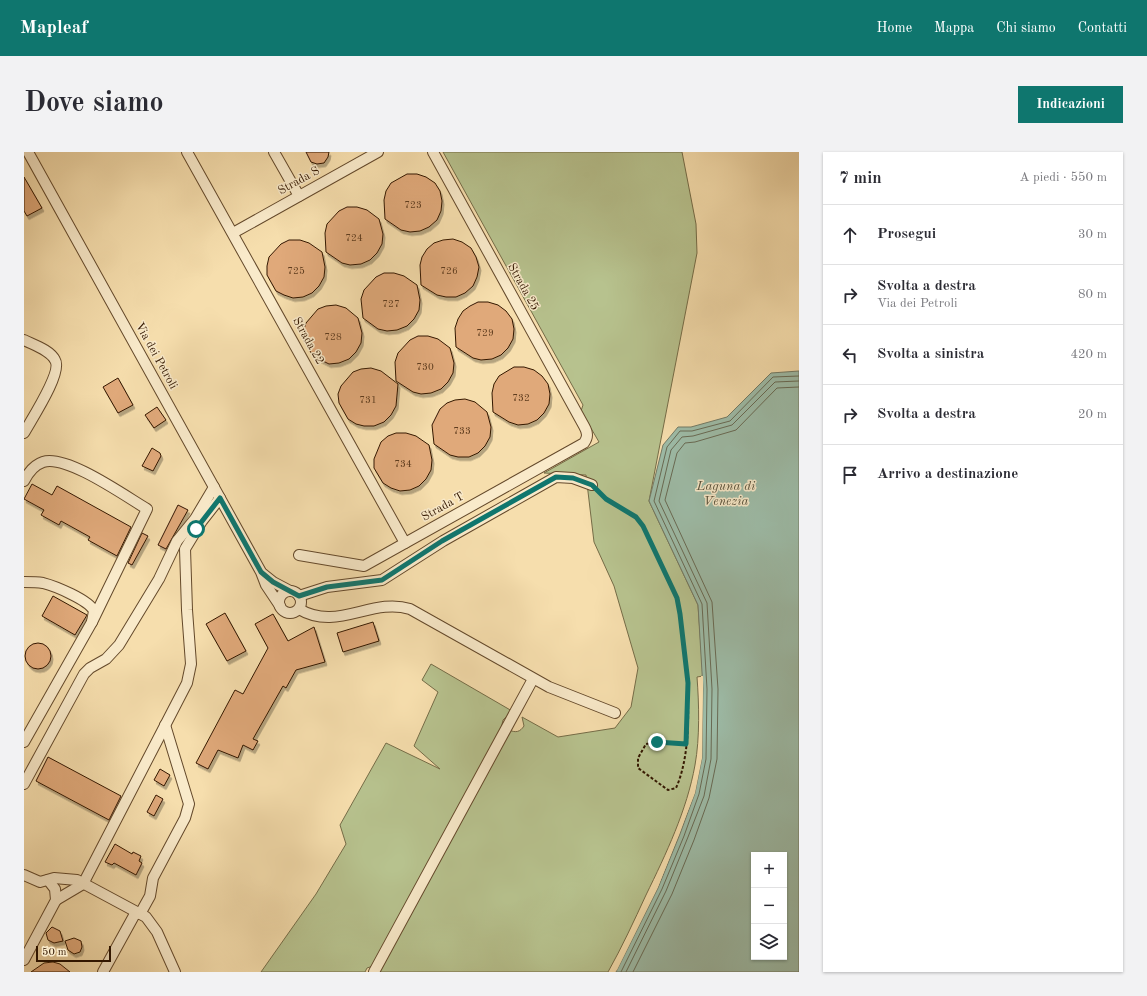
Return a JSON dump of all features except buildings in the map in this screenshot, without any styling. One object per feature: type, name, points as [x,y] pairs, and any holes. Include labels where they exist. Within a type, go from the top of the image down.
[{"type":"street","name":"Via dei Petroli","points":[[28,152],[261,572],[266,585],[280,606]]},
{"type":"street","name":"Strada 22","points":[[188,152],[405,543]]},
{"type":"street","points":[[274,152],[299,196]]},
{"type":"street","name":"Strada S","points":[[233,233],[378,152]]},
{"type":"street","name":"Strada 25","points":[[434,152],[588,435]]},
{"type":"street","points":[[24,340],[46,352],[55,359],[57,364],[55,377],[24,433]]},
{"type":"street","name":"Strada T","points":[[299,555],[364,566],[584,443],[588,435]]},
{"type":"street","points":[[24,481],[36,465],[42,462],[57,461],[73,466],[147,509],[92,622],[24,742]]},
{"type":"street","points":[[592,485],[573,478],[556,477],[449,537],[382,580],[327,587],[281,596],[280,606],[288,613],[299,610],[309,615],[326,618],[354,615],[385,606],[404,607],[415,611],[549,687],[615,713]]},
{"type":"street","points":[[24,784],[84,674],[90,668],[106,659],[119,645],[159,579],[180,536],[195,519],[214,487]]},
{"type":"street","points":[[24,960],[56,900],[83,884],[188,683],[191,672],[186,610],[186,549],[193,534],[220,498]]},
{"type":"street","name":"Via dei Petroli","points":[[261,572],[273,582],[295,593]]},
{"type":"street","points":[[24,582],[49,585],[74,596],[93,609],[94,612],[92,622]]},
{"type":"street","points":[[295,593],[302,603],[299,610]]},
{"type":"street","points":[[374,972],[534,679]]},
{"type":"street","points":[[103,972],[138,913],[150,896],[152,878],[189,809],[189,804],[166,725]]},
{"type":"street","points":[[24,874],[40,882],[54,878],[68,879],[83,884],[138,913],[152,924],[175,972]]},
{"type":"street","points":[[48,880],[54,889],[56,900]]},
{"type":"path","points":[[592,485],[606,499],[636,517],[643,526],[677,598],[688,683],[686,744],[682,776],[676,788],[668,790],[638,768],[638,758],[646,744],[657,742],[686,744]]},
{"type":"green space","points":[[443,152],[682,152],[696,224],[697,253],[649,501],[698,605],[703,676],[697,677],[699,709],[698,744],[687,799],[675,832],[608,972],[378,972],[509,730],[516,732],[521,730],[524,726],[522,717],[558,737],[615,728],[631,707],[638,668],[614,586],[594,542],[586,475],[544,473],[599,442],[581,411],[583,405]]},
{"type":"green space","points":[[431,664],[512,711],[503,720],[501,729],[373,966],[367,968],[365,972],[261,972],[316,894],[346,844],[340,825],[386,743],[440,769],[414,746],[438,692],[422,680]]},
{"type":"water","name":"Laguna di Venezia","points":[[799,371],[799,972],[616,972],[658,888],[680,834],[695,793],[702,758],[703,689],[698,605],[649,501],[663,445],[678,427],[691,427],[727,417],[771,373]]},
{"type":"pier","points":[[701,676],[703,676],[702,758],[695,793],[658,887],[617,970],[614,972],[656,887],[693,793],[700,758]]},
{"type":"route","points":[[196,529],[220,498],[261,572],[280,587],[297,593],[299,596],[327,587],[382,580],[442,541],[546,481],[556,477],[573,478],[592,485],[606,499],[636,517],[643,526],[677,598],[688,683],[686,744],[657,742]]}]
